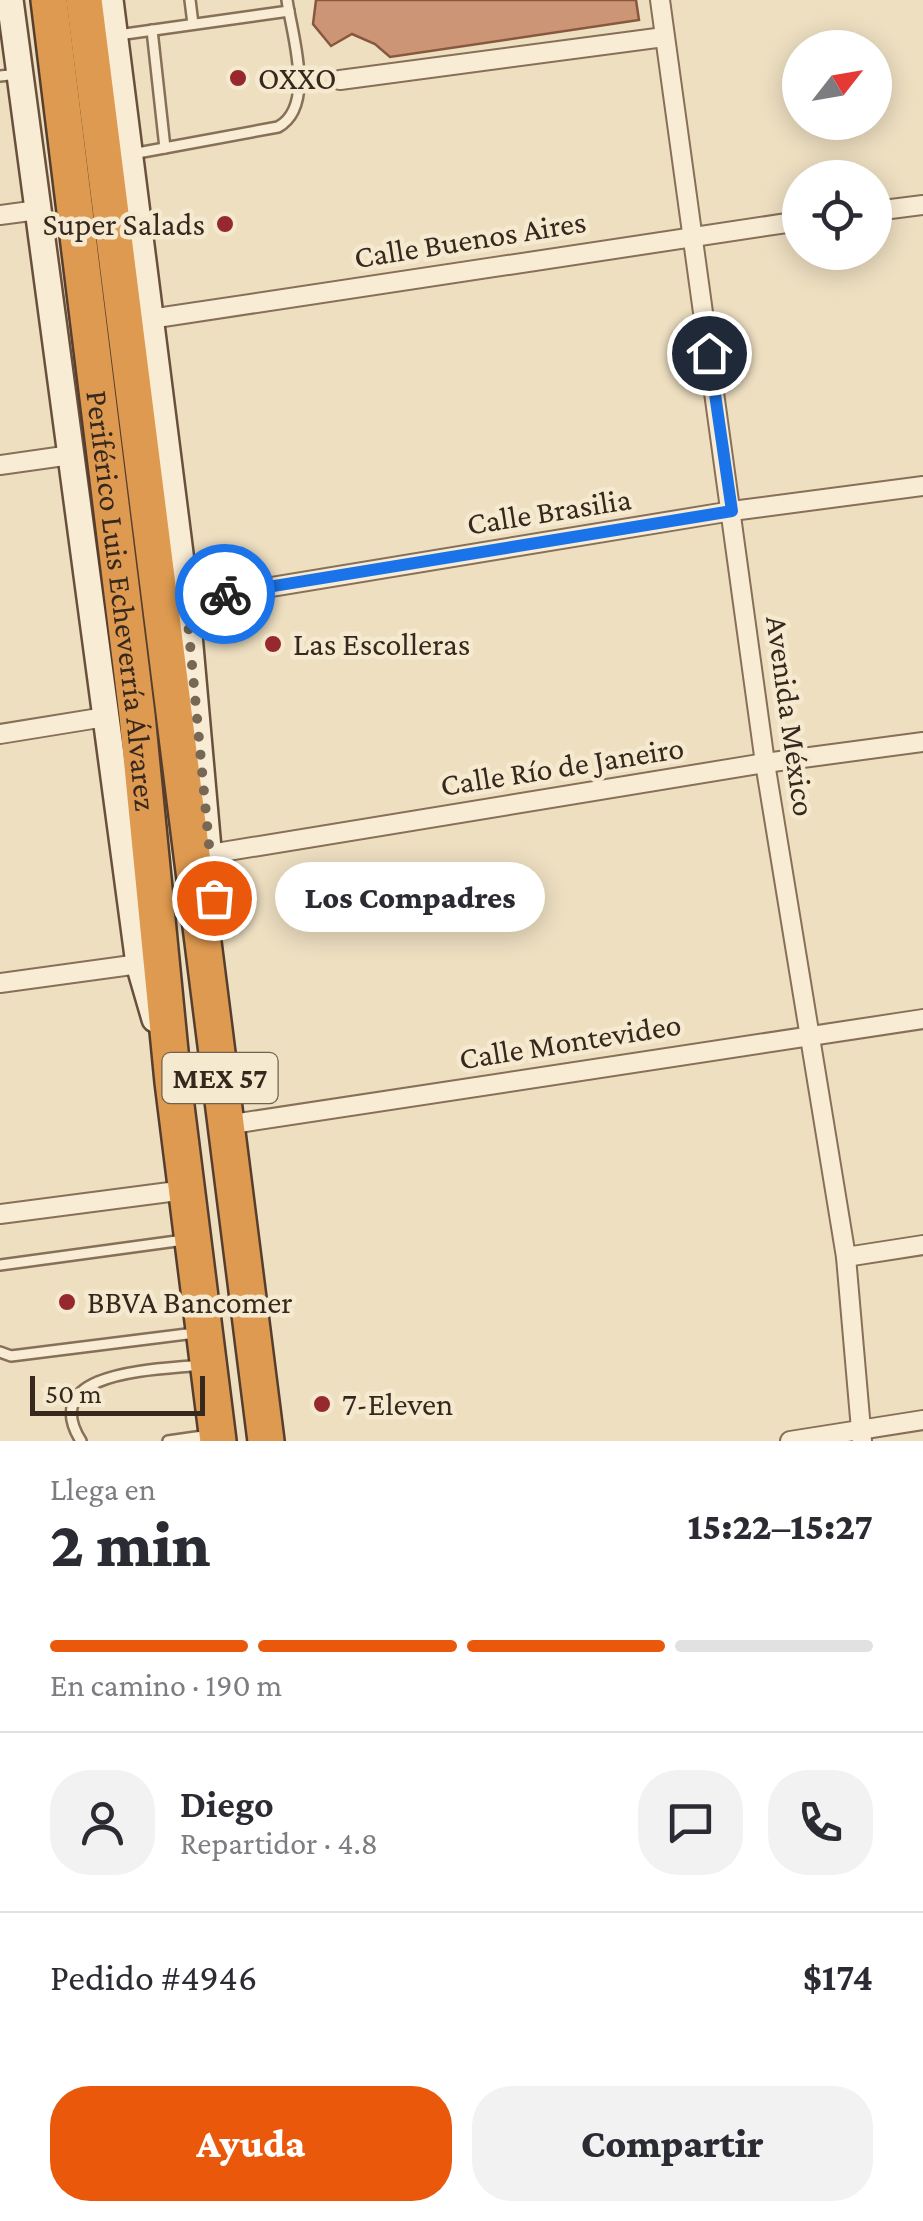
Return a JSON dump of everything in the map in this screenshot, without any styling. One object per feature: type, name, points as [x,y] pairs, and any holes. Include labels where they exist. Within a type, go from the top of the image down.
[{"type":"highway","name":"Periférico Luis Echeverría Álvarez","points":[[49,0],[138,716],[173,1082],[217,1438]]},
{"type":"highway","name":"Periférico Luis Echeverría Álvarez","points":[[106,10],[138,716],[204,954],[266,1441]]},
{"type":"street","points":[[10,0],[10,75],[38,210],[71,455],[138,716],[139,964],[173,1082]]},
{"type":"street","name":"Avenida México","points":[[660,0],[766,763],[846,1256],[861,1434]]},
{"type":"street","name":"Periférico Luis Echeverría Álvarez","points":[[106,10],[130,154],[186,601],[210,854],[212,928],[204,954]]},
{"type":"street","points":[[340,80],[664,36]]},
{"type":"street","points":[[892,209],[923,204]]},
{"type":"street","points":[[0,215],[38,210]]},
{"type":"street","name":"Calle Buenos Aires","points":[[150,319],[782,222]]},
{"type":"street","points":[[0,465],[71,455]]},
{"type":"street","name":"Calle Brasilia","points":[[186,601],[732,511],[923,486]]},
{"type":"street","points":[[0,734],[138,716]]},
{"type":"street","name":"Calle Río de Janeiro","points":[[210,854],[766,763],[923,742]]},
{"type":"street","points":[[0,983],[139,964]]},
{"type":"street","name":"Calle Montevideo","points":[[226,1124],[923,1020]]},
{"type":"street","points":[[0,1214],[185,1190]]},
{"type":"street","points":[[846,1256],[923,1245]]},
{"type":"street","points":[[790,1441],[861,1434],[923,1420]]},
{"type":"lane","points":[[190,0],[193,24]]},
{"type":"lane","points":[[106,10],[152,30],[288,6],[298,82],[298,106],[291,120],[278,127],[130,154]]},
{"type":"lane","points":[[152,30],[165,148]]},
{"type":"lane","points":[[0,1265],[192,1239]]},
{"type":"lane","points":[[0,1352],[11,1356],[206,1348]]},
{"type":"lane","points":[[82,1441],[74,1403],[81,1390],[97,1378],[206,1348]]},
{"type":"lane","points":[[168,1441],[217,1438]]},
{"type":"building","points":[[316,0],[636,0],[639,20],[390,57],[375,44],[352,34],[331,46],[313,24]]},
{"type":"way so far","points":[[214,898],[186,601],[225,594]]},
{"type":"place","name":"OXXO","points":[[238,78]]},
{"type":"place","name":"Super Salads","points":[[225,224]]},
{"type":"place","name":"Las Escolleras","points":[[273,644]]},
{"type":"place","name":"Los Compadres","points":[[214,898]]},
{"type":"place","name":"BBVA Bancomer","points":[[67,1302]]},
{"type":"place","name":"7-Eleven","points":[[322,1404]]},
{"type":"route","points":[[225,594],[732,511],[709,353]]}]
